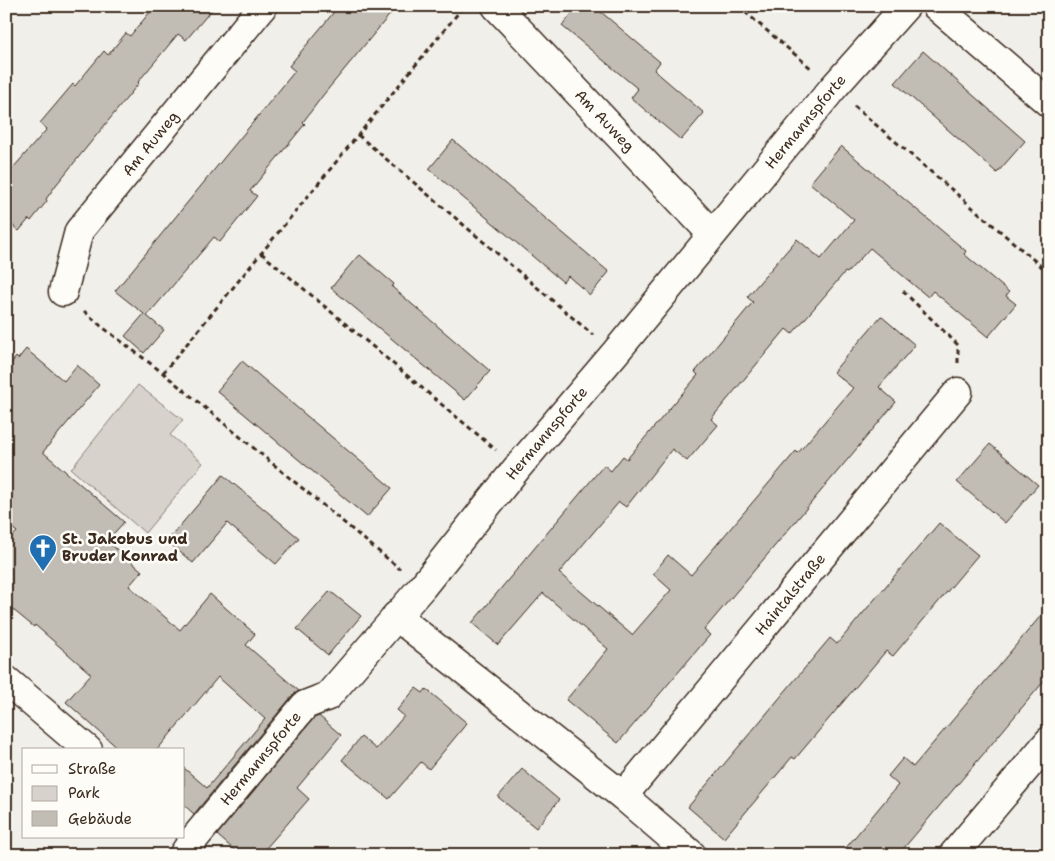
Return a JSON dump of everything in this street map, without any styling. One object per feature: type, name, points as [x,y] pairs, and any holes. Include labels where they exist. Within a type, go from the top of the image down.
[{"type":"street","name":"Am Auweg","points":[[63,292],[79,231],[263,6]]},
{"type":"street","name":"Am Auweg","points":[[496,6],[712,234]]},
{"type":"street","name":"Hermannspforte","points":[[193,845],[304,705],[328,696],[422,587],[517,468],[615,353],[833,88],[906,6]]},
{"type":"street","points":[[936,6],[1049,103]]},
{"type":"street","name":"Haintalstraße","points":[[623,796],[958,392]]},
{"type":"street","points":[[396,616],[623,796],[692,855]]},
{"type":"street","points":[[6,680],[86,748]]},
{"type":"street","points":[[953,855],[1049,741]]},
{"type":"path","points":[[163,373],[464,6]]},
{"type":"path","points":[[738,6],[1049,273]]},
{"type":"path","points":[[358,135],[615,353]]},
{"type":"path","points":[[261,253],[517,468]]},
{"type":"path","points":[[903,291],[958,344],[958,392]]},
{"type":"path","points":[[63,292],[101,326],[163,373],[422,587]]},
{"type":"green space","points":[[138,385],[183,420],[170,435],[203,463],[145,533],[71,469]]},
{"type":"building","points":[[155,6],[215,6],[186,40],[178,34],[56,185],[46,199],[47,201],[31,221],[29,219],[19,231],[6,220],[6,176],[47,129],[40,123],[73,84],[75,86],[104,51],[108,55],[126,33],[130,36]]},
{"type":"building","points":[[339,6],[397,6],[324,94],[303,122],[305,124],[250,191],[257,196],[220,242],[214,237],[147,316],[164,330],[144,353],[125,336],[144,314],[115,291],[295,71],[289,66]]},
{"type":"building","points":[[578,6],[594,6],[660,62],[654,70],[704,113],[681,140],[631,98],[638,89],[562,26]]},
{"type":"building","points":[[923,51],[1025,141],[997,173],[895,83]]},
{"type":"building","points":[[453,140],[609,272],[590,295],[568,276],[563,282],[429,169]]},
{"type":"building","points":[[841,146],[966,251],[964,254],[1009,292],[1006,296],[1016,304],[988,337],[933,291],[928,297],[870,248],[847,273],[845,272],[792,334],[786,329],[711,419],[718,425],[687,461],[672,449],[626,507],[619,502],[559,573],[632,635],[671,590],[653,574],[668,555],[691,575],[796,451],[798,453],[853,388],[833,372],[881,316],[915,345],[879,387],[896,402],[704,630],[710,635],[618,743],[566,700],[608,649],[543,593],[498,645],[472,623],[604,465],[611,471],[623,456],[627,459],[698,375],[695,372],[753,302],[747,297],[797,239],[821,259],[854,220],[810,183]]},
{"type":"building","points":[[360,255],[394,284],[392,287],[490,371],[465,400],[331,288]]},
{"type":"building","points":[[26,349],[64,381],[77,365],[99,385],[43,452],[124,522],[107,541],[142,571],[129,586],[180,630],[210,594],[255,634],[246,645],[299,691],[293,695],[194,814],[185,806],[185,769],[207,788],[265,719],[218,677],[159,748],[118,748],[66,702],[91,674],[35,625],[34,627],[6,604],[6,542],[17,532],[6,523],[6,370],[16,357],[18,359]]},
{"type":"building","points":[[242,361],[392,488],[367,517],[217,391]]},
{"type":"building","points":[[990,444],[1038,485],[1005,523],[957,482]]},
{"type":"building","points":[[223,475],[299,538],[276,564],[227,523],[193,563],[167,541]]},
{"type":"building","points":[[939,523],[978,555],[893,656],[886,651],[795,759],[792,757],[724,838],[688,807],[830,638],[837,644]]},
{"type":"building","points":[[330,591],[361,616],[328,655],[297,629]]},
{"type":"building","points":[[1049,606],[1049,675],[985,752],[898,855],[840,855],[898,785],[888,776],[903,758],[913,767]]},
{"type":"building","points":[[416,688],[423,693],[426,689],[467,723],[429,769],[421,762],[389,799],[342,760],[361,737],[376,749],[404,716],[397,710]]},
{"type":"building","points":[[319,716],[341,735],[297,788],[309,799],[260,855],[240,855],[217,835],[314,718]]},
{"type":"building","points":[[522,769],[559,800],[536,828],[498,797]]},
{"type":"place","name":"St. Jakobus und Bruder Konrad","points":[[43,572]]}]
